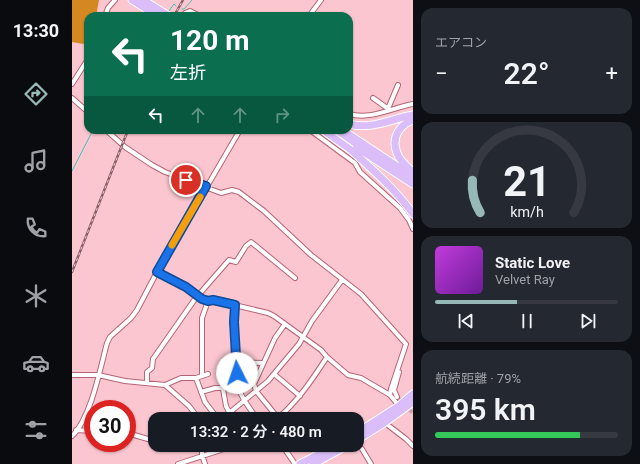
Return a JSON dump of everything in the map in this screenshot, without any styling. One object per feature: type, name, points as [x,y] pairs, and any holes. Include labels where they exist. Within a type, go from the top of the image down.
[{"type":"highway","points":[[132,0],[152,12]]},
{"type":"highway","points":[[143,0],[162,12]]},
{"type":"highway","points":[[353,125],[374,126],[413,115]]},
{"type":"highway","points":[[413,120],[398,130],[395,141],[397,153],[402,162],[413,172]]},
{"type":"highway","points":[[326,134],[350,150],[386,182],[404,201],[413,214]]},
{"type":"highway","points":[[336,134],[413,184]]},
{"type":"highway","points":[[348,134],[413,177]]},
{"type":"highway","points":[[364,435],[401,408],[413,394]]},
{"type":"highway","points":[[364,429],[413,402]]},
{"type":"highway","points":[[300,464],[323,452]]},
{"type":"highway","points":[[313,464],[335,452]]},
{"type":"street","points":[[106,12],[115,0]]},
{"type":"street","points":[[312,12],[321,0]]},
{"type":"street","points":[[72,84],[84,65]]},
{"type":"street","points":[[387,110],[398,85]]},
{"type":"street","points":[[72,98],[84,108]]},
{"type":"street","points":[[373,98],[387,110]]},
{"type":"street","points":[[353,115],[364,116],[413,104]]},
{"type":"street","points":[[110,134],[122,145],[152,165],[221,193],[232,190],[239,192],[264,211],[311,254],[361,294],[404,341],[406,347],[390,395]]},
{"type":"street","points":[[72,436],[90,404],[110,337],[131,318],[137,310],[206,186],[238,134]]},
{"type":"street","points":[[325,134],[355,163],[360,172],[400,208],[409,220],[413,229]]},
{"type":"street","points":[[147,383],[147,372],[152,368],[153,359],[195,299],[229,260],[236,262],[246,246],[251,242],[295,278]]},
{"type":"street","points":[[157,272],[186,287],[202,299],[235,305],[268,313],[274,316],[321,350],[348,375],[361,378],[390,395],[401,408]]},
{"type":"street","points":[[223,389],[226,406],[230,412],[264,386],[304,337],[312,322],[342,280]]},
{"type":"street","points":[[202,376],[202,318],[208,301]]},
{"type":"street","points":[[235,305],[234,322],[238,388],[252,412]]},
{"type":"street","points":[[272,412],[256,391],[254,384],[275,338],[285,324]]},
{"type":"street","points":[[284,412],[293,405],[300,396],[327,357]]},
{"type":"street","points":[[236,362],[263,363]]},
{"type":"street","points":[[397,397],[394,390],[400,372],[398,370]]},
{"type":"street","points":[[72,375],[98,375],[125,381],[164,385],[181,378],[196,378],[208,374]]},
{"type":"street","points":[[274,374],[300,396]]},
{"type":"street","points":[[196,378],[204,402],[212,412]]},
{"type":"street","points":[[164,385],[189,406],[194,412]]},
{"type":"street","points":[[201,392],[215,388],[238,388]]},
{"type":"street","points":[[389,426],[413,446]]},
{"type":"street","points":[[76,430],[84,430]]},
{"type":"street","points":[[136,436],[148,439]]},
{"type":"street","points":[[202,452],[205,464]]},
{"type":"street","points":[[178,464],[214,452]]},
{"type":"street","points":[[287,452],[295,464]]},
{"type":"street","points":[[364,452],[371,464]]},
{"type":"shaded area","points":[[72,0],[99,0],[97,12],[84,12],[84,43],[72,42]]},
{"type":"waterway","points":[[182,9],[184,9],[192,0]]},
{"type":"waterway","points":[[169,11],[174,4],[176,6]]},
{"type":"waterway","points":[[72,171],[91,134]]},
{"type":"tunnel","points":[[397,397],[413,413]]},
{"type":"railway","points":[[176,12],[183,0]]},
{"type":"railway","points":[[72,272],[126,134]]},
{"type":"slow traffic","points":[[172,245],[200,197]]},
{"type":"route","points":[[186,180],[206,186],[157,272],[186,287],[202,299],[235,305],[234,322],[237,373]]}]
